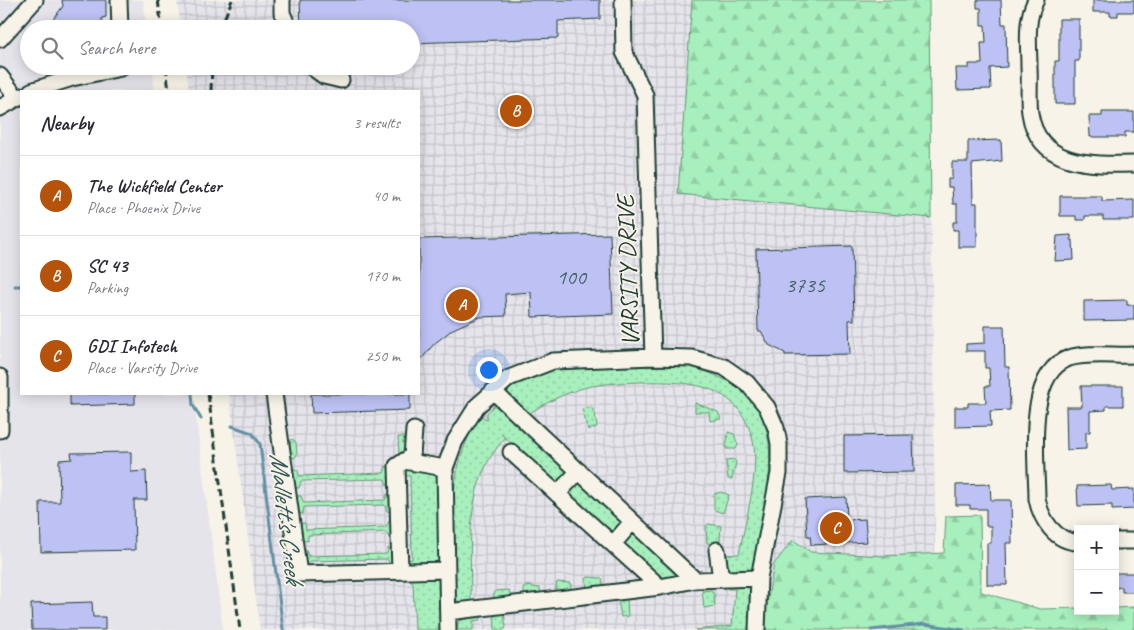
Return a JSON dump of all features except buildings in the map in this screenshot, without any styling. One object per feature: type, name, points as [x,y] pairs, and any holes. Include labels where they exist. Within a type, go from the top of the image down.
[{"type":"street","points":[[0,39],[35,0]]},
{"type":"street","points":[[119,0],[120,20]]},
{"type":"street","points":[[282,0],[282,13],[285,20]]},
{"type":"street","name":"VARSITY DRIVE","points":[[623,0],[624,52],[646,95],[653,357],[692,358],[724,367],[747,383],[766,407],[776,428],[779,444],[779,473],[759,578],[757,630]]},
{"type":"street","points":[[1036,0],[1028,21],[1030,114],[1039,140],[1059,156],[1076,162],[1134,164]]},
{"type":"street","points":[[37,90],[87,75]]},
{"type":"street","points":[[323,75],[341,80]]},
{"type":"street","points":[[0,76],[20,93]]},
{"type":"street","points":[[0,108],[20,97]]},
{"type":"street","points":[[1074,541],[1061,538],[1050,527],[1040,511],[1037,499],[1036,419],[1039,394],[1046,379],[1058,364],[1069,358],[1134,355]]},
{"type":"street","points":[[448,630],[446,468],[455,441],[477,406],[508,378],[553,361],[653,357]]},
{"type":"street","points":[[0,376],[0,430]]},
{"type":"street","points":[[493,391],[695,580]]},
{"type":"street","points":[[274,395],[298,574],[447,570]]},
{"type":"street","points":[[400,571],[397,466],[412,456],[414,430]]},
{"type":"street","points":[[510,452],[660,588]]},
{"type":"street","points":[[404,461],[446,468]]},
{"type":"street","points":[[557,494],[578,471]]},
{"type":"street","points":[[613,544],[632,522]]},
{"type":"street","points":[[1119,541],[1134,541]]},
{"type":"street","points":[[717,550],[721,579]]},
{"type":"street","points":[[448,612],[660,588],[695,580],[759,578]]},
{"type":"shaded area","points":[[0,0],[143,0],[146,20],[20,20],[20,75],[153,75],[155,90],[20,90],[20,395],[193,395],[223,630],[0,630]]},
{"type":"shaded area","points":[[177,0],[929,0],[936,630],[260,630],[229,395],[420,395],[420,90],[189,90],[187,75],[420,75],[420,20],[180,20]]},
{"type":"green space","points":[[692,0],[929,0],[931,218],[678,194]]},
{"type":"green space","points":[[691,366],[723,379],[739,388],[751,398],[762,416],[768,436],[770,458],[765,505],[753,570],[724,572],[725,555],[739,554],[751,497],[755,453],[746,422],[736,407],[724,397],[710,389],[677,383],[641,382],[609,384],[570,392],[526,415],[506,394],[505,389],[555,370],[602,367]]},
{"type":"green space","points":[[695,403],[718,412],[721,419],[710,421],[709,412],[695,412]]},
{"type":"green space","points":[[499,405],[568,471],[555,484],[499,432],[505,438],[491,456],[482,475],[472,516],[471,602],[481,601],[463,605],[456,599],[453,527],[455,482],[460,459],[468,437],[480,415],[487,420],[487,413],[494,406]]},
{"type":"green space","points":[[591,407],[595,413],[597,427],[588,430],[582,409]]},
{"type":"green space","points":[[728,432],[734,434],[738,445],[736,449],[726,449]]},
{"type":"green space","points":[[398,437],[405,437],[403,454],[399,455]]},
{"type":"green space","points":[[292,439],[296,442],[297,455],[294,458],[291,457],[288,442]]},
{"type":"green space","points":[[733,459],[736,462],[732,479],[728,479],[726,460]]},
{"type":"green space","points":[[386,466],[390,469],[390,484],[387,485],[385,479],[301,481],[299,488],[295,488],[291,473],[293,469],[298,470],[299,476],[384,473]]},
{"type":"green space","points":[[405,470],[432,471],[439,476],[439,559],[437,563],[405,566],[406,560],[412,559],[410,476],[404,476],[402,472]]},
{"type":"green space","points":[[579,481],[623,521],[613,535],[565,493]]},
{"type":"green space","points":[[721,492],[729,495],[723,513],[714,510],[714,494]]},
{"type":"green space","points":[[387,494],[391,496],[391,512],[387,511],[385,505],[304,507],[303,514],[297,513],[295,498],[301,496],[304,503],[385,500]]},
{"type":"green space","points":[[980,515],[981,592],[1040,609],[1074,608],[1074,615],[1119,615],[1119,608],[1134,607],[1134,630],[765,630],[765,616],[774,564],[793,540],[811,552],[885,556],[944,553],[946,516]]},
{"type":"green space","points":[[389,521],[392,524],[390,539],[386,532],[308,535],[308,541],[300,540],[297,524],[305,523],[306,530],[386,527]]},
{"type":"green space","points":[[708,524],[721,526],[720,541],[715,544],[707,543],[706,526]]},
{"type":"green space","points":[[633,532],[676,572],[669,582],[661,583],[621,543]]},
{"type":"green space","points":[[388,548],[392,551],[391,566],[387,559],[309,561],[310,567],[306,568],[301,550],[306,550],[308,556],[387,554]]},
{"type":"green space","points":[[408,577],[439,579],[441,630],[415,630],[413,582],[409,581]]},
{"type":"green space","points":[[588,577],[602,578],[604,588],[587,588],[586,579]]},
{"type":"green space","points":[[557,582],[570,583],[572,592],[555,592]]},
{"type":"green space","points":[[729,585],[752,585],[749,630],[695,630],[732,626],[735,589],[728,589]]},
{"type":"green space","points":[[527,586],[540,588],[541,596],[525,595],[523,588]]},
{"type":"green space","points":[[509,590],[511,599],[493,600],[495,591]]},
{"type":"green space","points":[[711,590],[714,594],[715,606],[704,608],[702,591]]},
{"type":"green space","points":[[627,599],[628,616],[621,617],[618,600]]},
{"type":"green space","points":[[494,613],[504,614],[506,627],[504,630],[495,630]]},
{"type":"green space","points":[[477,615],[482,617],[480,620],[473,621],[473,630],[456,630],[459,621]]},
{"type":"waterway","name":"Mallett's Creek","points":[[15,286],[20,286]]},
{"type":"waterway","name":"Mallett's Creek","points":[[192,395],[193,405],[201,419]]},
{"type":"waterway","name":"Mallett's Creek","points":[[232,426],[252,433],[260,444],[283,630]]},
{"type":"waterway","name":"Mallett's Creek","points":[[871,630],[924,624],[964,630]]},
{"type":"railway","points":[[158,0],[161,20]]},
{"type":"railway","points":[[224,20],[232,0]]},
{"type":"railway","points":[[167,75],[169,90]]},
{"type":"railway","points":[[211,90],[212,75]]},
{"type":"railway","points":[[208,395],[240,630]]},
{"type":"place","name":"SC 43","points":[[516,111]]},
{"type":"place","name":"The Wickfield Center","points":[[462,305]]},
{"type":"place","name":"GDI Infotech","points":[[836,528]]}]
